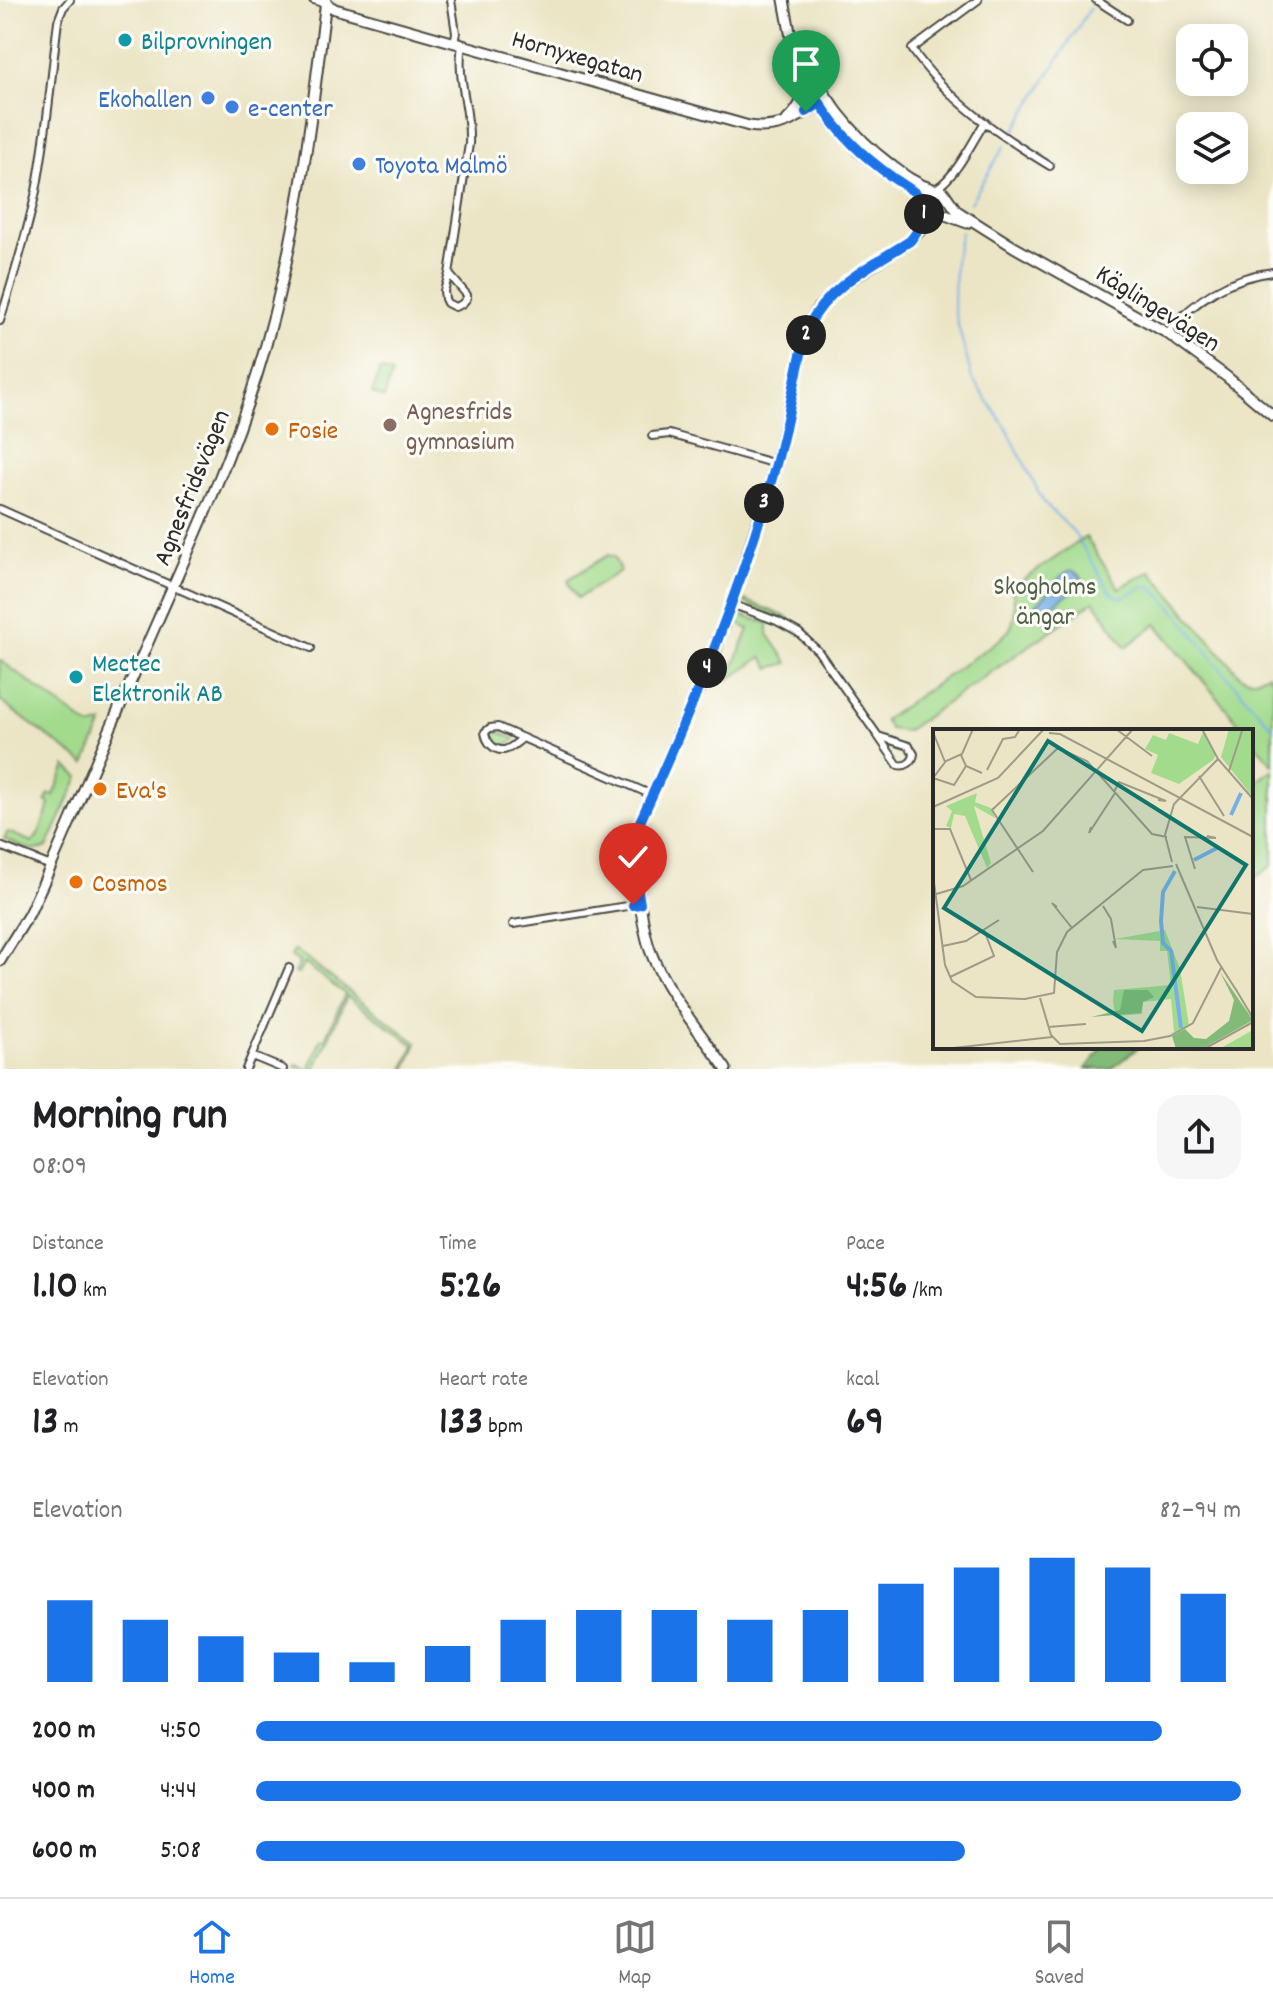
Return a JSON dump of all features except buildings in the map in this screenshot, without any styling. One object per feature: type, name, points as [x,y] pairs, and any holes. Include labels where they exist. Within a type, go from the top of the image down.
[{"type":"main road","points":[[779,125],[796,110],[804,92],[804,80],[793,48],[784,0]]},
{"type":"main road","name":"Hornyxegatan","points":[[326,2],[335,9],[749,126],[765,128],[795,119],[822,98]]},
{"type":"main road","name":"Agnesfridsvägen","points":[[0,961],[29,914],[51,866],[217,485],[239,427],[262,356],[298,198],[326,2]]},
{"type":"main road","points":[[787,18],[836,126],[858,151],[918,194],[931,212],[939,213]]},
{"type":"main road","points":[[726,1069],[672,993],[656,964],[645,933],[633,860],[639,824],[703,679],[731,604],[776,464],[808,327],[818,308],[838,288],[910,241],[947,206],[948,197],[943,191],[914,182],[878,155],[822,98],[800,66]]},
{"type":"main road","points":[[796,110],[822,98]]},
{"type":"main road","points":[[910,241],[922,223],[927,192],[935,188]]},
{"type":"main road","name":"Käglingevägen","points":[[948,197],[957,211],[1014,247],[1167,333],[1273,416]]},
{"type":"main road","name":"Käglingevägen","points":[[939,213],[1014,247]]},
{"type":"street","name":"Hornyxegatan","points":[[313,0],[326,2]]},
{"type":"street","points":[[451,0],[459,73],[470,126],[444,296],[447,303],[455,307],[467,298],[478,296]]},
{"type":"street","points":[[978,0],[912,49],[934,79],[985,122],[1050,166]]},
{"type":"street","points":[[1096,0],[1127,20]]},
{"type":"street","points":[[0,321],[35,197],[58,22],[68,2]]},
{"type":"street","points":[[935,188],[941,186],[953,172],[985,122]]},
{"type":"street","points":[[948,197],[953,172]]},
{"type":"street","points":[[1167,333],[1189,309],[1210,294],[1241,279],[1273,272]]},
{"type":"street","points":[[449,274],[467,298]]},
{"type":"street","points":[[652,436],[669,434],[776,464]]},
{"type":"street","points":[[0,509],[311,648]]},
{"type":"street","points":[[731,604],[785,624],[811,644],[898,765],[911,761],[914,754],[909,746],[878,736]]},
{"type":"street","points":[[523,738],[501,750],[490,744],[485,735],[487,730],[498,727],[523,738],[652,795]]},
{"type":"street","points":[[0,846],[51,866]]},
{"type":"street","points":[[513,924],[640,904]]},
{"type":"street","points":[[246,1069],[289,968]]},
{"type":"street","points":[[252,1056],[283,1069]]},
{"type":"green space","points":[[380,370],[392,374],[384,398],[372,393]]},
{"type":"green space","name":"Skogholms ängar","points":[[1086,537],[1119,588],[1151,571],[1241,677],[1254,679],[1268,674],[1273,681],[1273,765],[1253,741],[1253,729],[1243,729],[1156,624],[1126,647],[1094,601],[906,731],[890,729],[884,720],[1008,631],[1014,613],[1011,588]]},
{"type":"green space","points":[[608,555],[614,557],[620,571],[578,598],[569,579]]},
{"type":"green space","points":[[745,600],[786,617],[812,635],[749,605]]},
{"type":"green space","points":[[743,616],[768,623],[768,634],[788,663],[770,668],[762,657],[728,680],[749,629],[738,624],[735,632],[732,631],[712,683],[709,682],[731,623]]},
{"type":"green space","points":[[0,660],[90,727],[103,723],[85,764],[0,701]]},
{"type":"green space","points":[[492,731],[515,739],[507,745],[498,745],[489,739]]},
{"type":"green space","points":[[66,766],[79,777],[47,847],[30,850],[4,839],[8,832],[32,842],[38,835],[50,804],[46,801],[49,794],[54,795]]},
{"type":"green space","points":[[1273,770],[1273,865],[1253,880],[1253,785]]},
{"type":"green space","points":[[295,950],[417,1043],[406,1069],[414,1045],[347,996],[315,1069],[305,1068],[310,1068],[321,1039],[325,1039],[345,994],[304,963],[298,974],[295,973],[299,962],[291,956]]},
{"type":"green space","points":[[1101,1049],[1136,1049],[1111,1069],[1086,1069]]},
{"type":"water","points":[[1071,570],[1080,576],[1083,585],[1050,608],[1039,607],[1036,604]]},
{"type":"waterway","points":[[1014,131],[1090,8]]},
{"type":"waterway","points":[[970,203],[1005,145]]},
{"type":"waterway","points":[[961,232],[955,261],[954,310],[972,378],[1007,429],[1044,503],[1073,531],[1109,590],[1125,597],[1151,586],[1273,728]]},
{"type":"place","name":"Bilprovningen","points":[[125,40]]},
{"type":"place","name":"Ekohallen","points":[[208,98]]},
{"type":"place","name":"e-center","points":[[232,107]]},
{"type":"place","name":"Toyota Malmö","points":[[359,164]]},
{"type":"place","name":"Agnesfrids gymnasium","points":[[390,425]]},
{"type":"place","name":"Fosie","points":[[272,429]]},
{"type":"place","name":"Mectec Elektronik AB","points":[[76,677]]},
{"type":"place","name":"Eva's","points":[[100,789]]},
{"type":"place","name":"Cosmos","points":[[76,882]]},
{"type":"route","points":[[633,905],[640,904],[633,860],[639,824],[703,679],[735,593],[776,464],[808,327],[818,308],[838,288],[910,241],[924,216],[923,200],[918,194],[858,151],[820,103],[806,112]]}]
